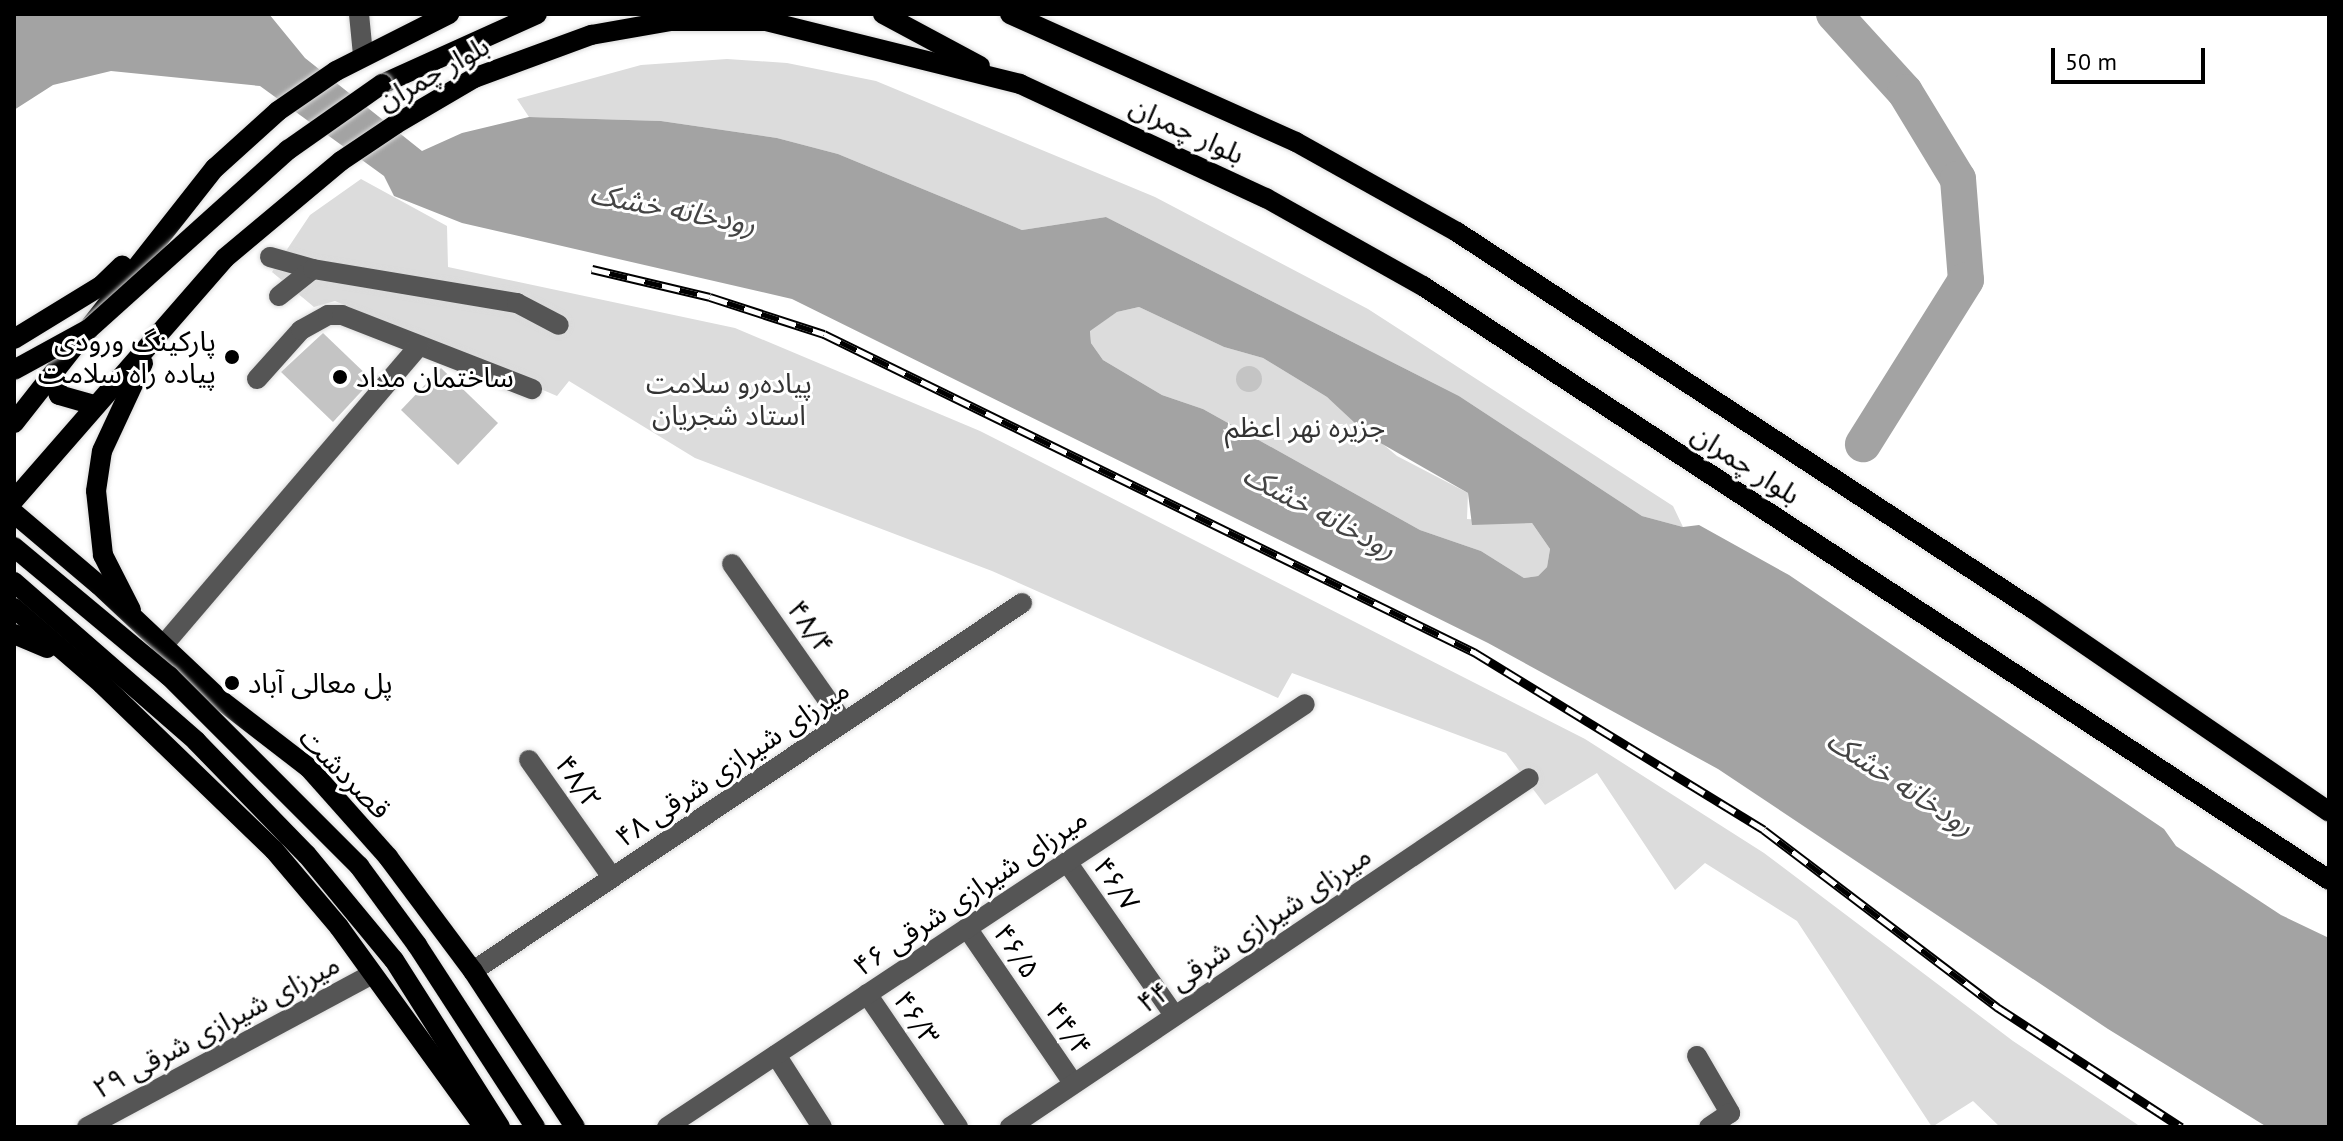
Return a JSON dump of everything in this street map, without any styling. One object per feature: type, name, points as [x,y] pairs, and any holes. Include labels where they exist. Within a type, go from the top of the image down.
[{"type":"main road","name":"بلوار چمران","points":[[14,423],[163,228],[215,168],[278,111],[336,71],[449,14]]},
{"type":"main road","points":[[14,370],[89,329],[288,150],[382,84],[537,14]]},
{"type":"main road","points":[[883,14],[906,22],[1004,81]]},
{"type":"main road","name":"بلوار چمران","points":[[1010,14],[1296,142],[1457,232],[2033,609],[2329,812]]},
{"type":"main road","name":"بلوار چمران","points":[[14,500],[95,405],[151,347],[225,258],[341,161],[396,124],[474,78],[538,50],[670,21],[766,21],[855,39],[1004,81],[1266,198],[1423,286],[2329,880]]},
{"type":"main road","name":"بلوار چمران","points":[[14,339],[102,285],[163,228]]},
{"type":"main road","points":[[140,627],[103,555],[96,491],[102,451],[151,347]]},
{"type":"main road","points":[[52,376],[59,395],[95,405]]},
{"type":"main road","name":"قصردشت","points":[[14,513],[99,585],[161,648],[309,768],[388,857],[473,971],[575,1127]]},
{"type":"main road","points":[[14,547],[169,676],[359,866],[417,945],[535,1127]]},
{"type":"main road","points":[[14,572],[32,551],[42,553],[114,614],[140,627]]},
{"type":"main road","points":[[14,582],[196,741],[307,855],[394,960],[500,1127]]},
{"type":"main road","points":[[14,608],[274,850],[484,1127]]},
{"type":"main road","points":[[14,634],[69,658]]},
{"type":"street","points":[[359,14],[363,55]]},
{"type":"street","points":[[270,257],[313,269],[517,303],[559,325]]},
{"type":"street","points":[[279,296],[313,269]]},
{"type":"street","points":[[257,379],[301,330],[328,315],[342,315],[532,389]]},
{"type":"street","points":[[161,648],[419,346]]},
{"type":"street","name":"۴۸/۴","points":[[732,564],[843,722]]},
{"type":"street","name":"۴۸ میرزای شیرازی شرقی","points":[[473,971],[1022,603]]},
{"type":"street","name":"۴۶ میرزای شیرازی شرقی","points":[[667,1127],[1305,704]]},
{"type":"street","name":"۴۸/۲","points":[[529,760],[611,876]]},
{"type":"street","name":"۴۴ میرزای شیرازی شرقی","points":[[1010,1127],[1529,778]]},
{"type":"street","name":"۴۶/۷","points":[[1067,862],[1174,1015]]},
{"type":"street","name":"۴۶/۵","points":[[967,928],[1020,1006]]},
{"type":"street","name":"۲۹ میرزای شیرازی شرقی","points":[[87,1127],[371,975]]},
{"type":"street","name":"۴۶/۳","points":[[867,994],[958,1127]]},
{"type":"street","name":"۴۴/۴","points":[[1020,1006],[1073,1083]]},
{"type":"street","points":[[776,1055],[822,1127]]},
{"type":"street","points":[[1697,1056],[1730,1113],[1709,1127]]},
{"type":"green space","points":[[727,59],[787,63],[876,81],[1155,197],[1368,309],[1673,506],[1683,527],[1642,516],[1459,396],[1106,217],[1022,230],[838,154],[777,138],[661,121],[529,117],[517,99],[641,65]]},
{"type":"green space","name":"پیاده‌رو سلامت استاد شجریان","points":[[361,179],[447,226],[448,267],[735,328],[980,431],[1585,739],[1764,853],[2013,1041],[2141,1127],[2000,1127],[1973,1101],[1932,1127],[1797,921],[1705,863],[1675,890],[1597,773],[1545,805],[1506,753],[1292,673],[1278,698],[992,571],[695,458],[569,381],[557,396],[335,301],[314,307],[272,272],[310,215]]},
{"type":"green space","name":"جزیره نهر اعظم","points":[[1139,307],[1224,347],[1263,358],[1327,397],[1397,456],[1468,493],[1467,519],[1532,523],[1550,549],[1547,567],[1538,576],[1524,578],[1481,551],[1420,530],[1203,409],[1162,395],[1103,360],[1091,343],[1090,330],[1117,312]]},
{"type":"water","name":"رودخانه خشک","points":[[14,14],[269,14],[305,58],[422,151],[462,133],[529,117],[661,121],[777,138],[838,154],[1022,230],[1106,217],[1459,396],[1642,516],[1683,527],[1699,525],[1789,575],[2164,829],[2176,846],[2281,915],[2329,938],[2329,1127],[2267,1127],[2108,1029],[1718,769],[1488,643],[792,299],[462,223],[394,196],[384,176],[260,86],[111,71],[53,85],[14,110]],"holes":[[[1139,307],[1224,347],[1263,358],[1327,397],[1370,437],[1468,493],[1472,525],[1532,523],[1550,549],[1547,567],[1538,576],[1524,578],[1481,551],[1420,530],[1203,409],[1162,395],[1103,360],[1091,343],[1090,331],[1117,312]]]},
{"type":"building","name":"ساختمان مداد","points":[[323,333],[372,380],[333,422],[281,372]]},
{"type":"building","points":[[1249,366],[1258,370],[1262,379],[1258,388],[1249,392],[1240,388],[1236,379],[1240,370]]},
{"type":"building","name":"ساختمان مداد","points":[[441,368],[498,423],[458,465],[401,410]]},
{"type":"waterway","points":[[1834,14],[1905,92],[1958,179],[1966,280],[1863,444]]},
{"type":"railway","points":[[592,269],[710,297],[824,334],[1474,652],[1764,830],[1997,1007],[2181,1127]]},
{"type":"place","name":"پارکینگ ورودی پیاده راه سلامت","points":[[232,357]]},
{"type":"place","name":"ساختمان مداد","points":[[340,377]]},
{"type":"place","name":"پل معالی آباد","points":[[232,683]]}]
